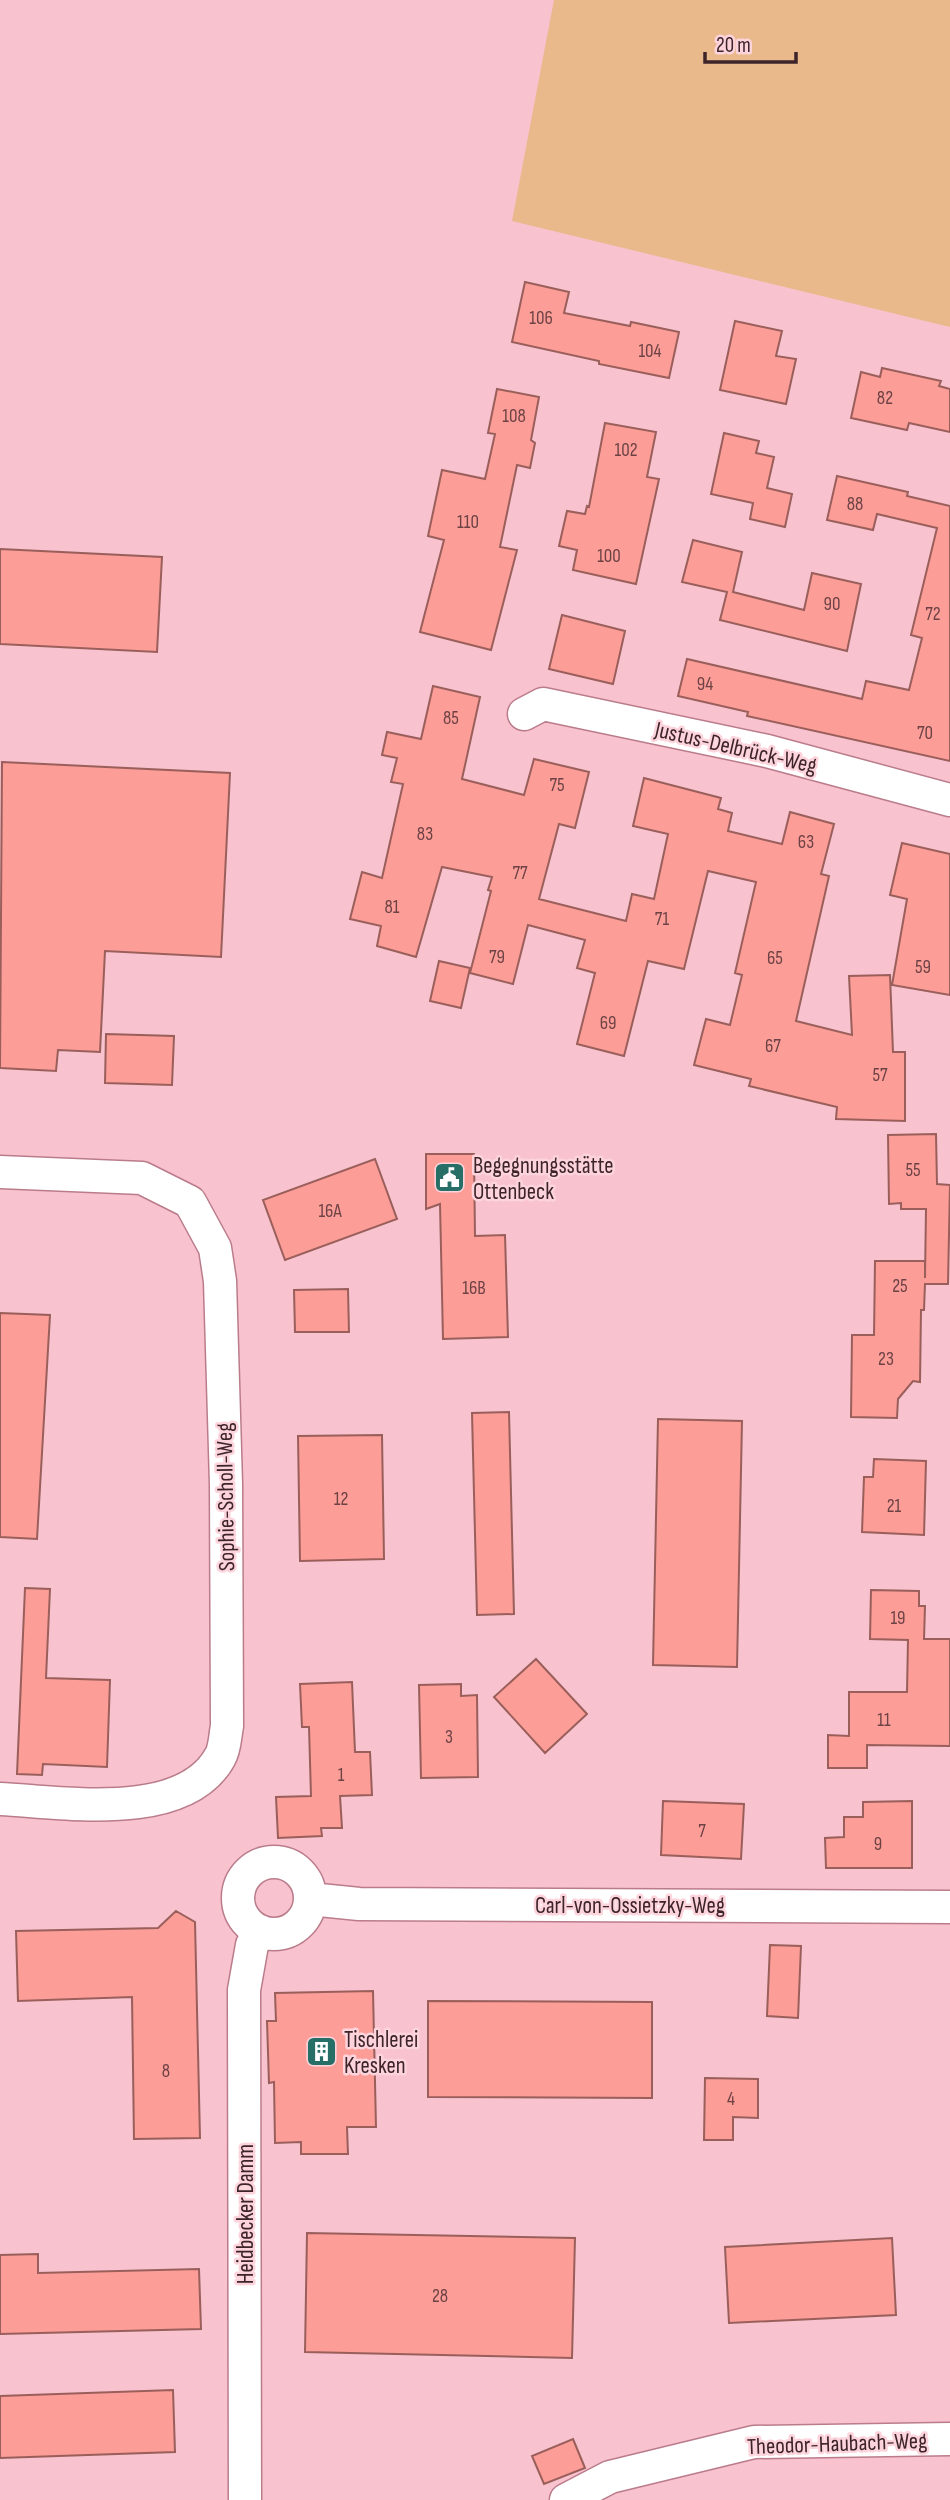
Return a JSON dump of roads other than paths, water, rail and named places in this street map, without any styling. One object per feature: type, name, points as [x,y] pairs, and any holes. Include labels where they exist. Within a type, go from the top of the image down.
[{"type":"street","name":"Justus-Delbrück-Weg","points":[[524,714],[543,704],[767,751],[950,800]]},
{"type":"street","name":"Sophie-Scholl-Weg","points":[[0,1172],[142,1178],[190,1202],[215,1248],[220,1281],[226,1484],[227,1726],[221,1757],[201,1780],[164,1799],[118,1805],[0,1800]]},
{"type":"street","points":[[270,1862],[294,1867],[309,1887],[308,1911],[294,1928],[283,1933],[260,1931],[250,1925],[243,1916],[239,1905],[241,1882],[248,1872],[258,1865],[270,1862]]},
{"type":"street","name":"Carl-von-Ossietzky-Weg","points":[[310,1899],[359,1904],[950,1908]]},
{"type":"street","name":"Heidbecker Damm","points":[[245,2500],[244,1990],[252,1945],[260,1931]]},
{"type":"street","name":"Theodor-Haubach-Weg","points":[[566,2500],[610,2477],[754,2442],[950,2439]]},
{"type":"place","name":"Begegnungsstätte Ottenbeck","points":[[450,1178]]},
{"type":"place","name":"Tischlerei Kresken","points":[[321,2052]]}]
